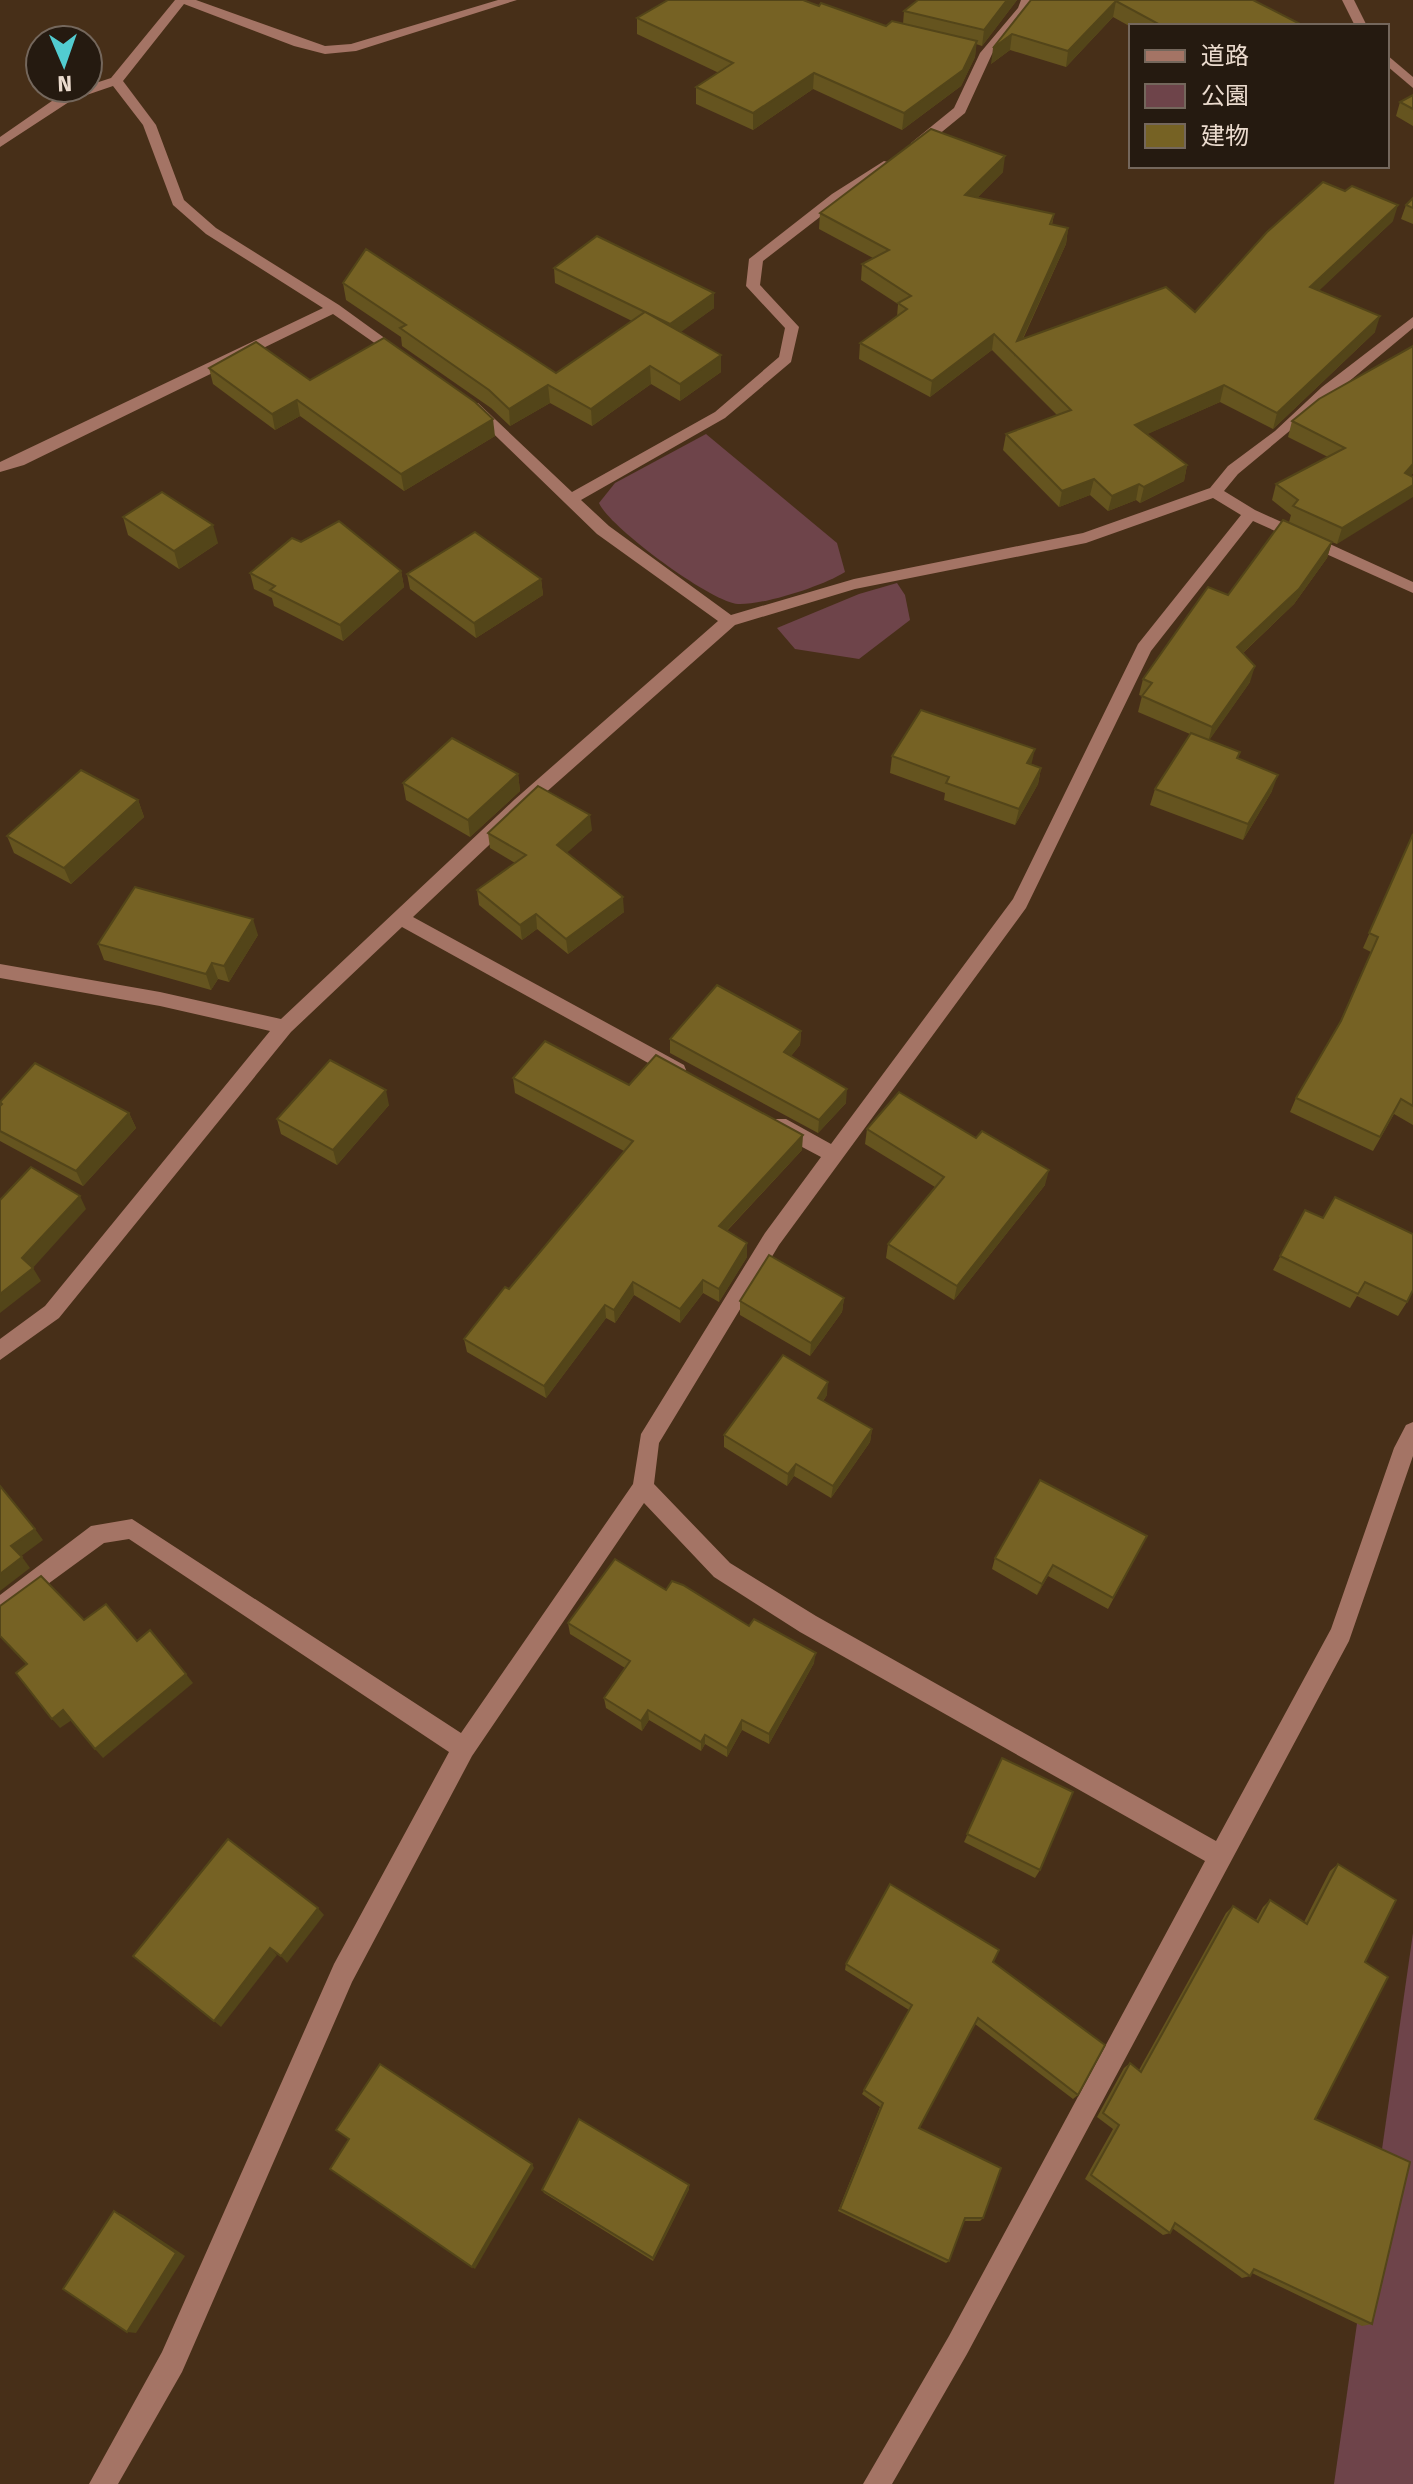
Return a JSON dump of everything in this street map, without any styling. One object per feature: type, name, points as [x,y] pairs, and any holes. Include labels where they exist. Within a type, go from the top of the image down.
[{"type":"street","points":[[0,143],[67,97],[116,81],[183,0],[325,50],[352,48],[511,0]]},
{"type":"street","points":[[573,498],[720,415],[786,359],[792,327],[753,286],[756,259],[837,197],[914,147],[960,110],[986,53],[1024,9],[1027,0]]},
{"type":"street","points":[[1348,0],[1360,24]]},
{"type":"street","points":[[970,49],[986,53]]},
{"type":"street","points":[[1389,61],[1413,84]]},
{"type":"street","points":[[116,81],[149,125],[178,202],[211,231],[334,308],[409,361]]},
{"type":"street","points":[[0,467],[19,461],[334,308]]},
{"type":"street","points":[[0,1351],[52,1312],[284,1027],[520,805],[729,621],[854,584],[1086,538],[1215,492],[1233,470],[1413,321]]},
{"type":"street","points":[[459,396],[484,413],[603,530],[729,621]]},
{"type":"street","points":[[1215,492],[1250,514],[1413,588]]},
{"type":"street","points":[[103,2484],[172,2362],[343,1973],[464,1748],[643,1487],[649,1441],[772,1239],[1020,903],[1144,648],[1250,514]]},
{"type":"street","points":[[400,918],[692,1078]]},
{"type":"street","points":[[0,971],[160,999],[284,1027]]},
{"type":"street","points":[[762,1116],[832,1154]]},
{"type":"street","points":[[877,2484],[958,2345],[1341,1633],[1413,1432]]},
{"type":"street","points":[[643,1487],[722,1570],[808,1624],[1221,1857]]},
{"type":"street","points":[[0,1608],[99,1533],[132,1529],[464,1748]]},
{"type":"green space","points":[[706,434],[837,543],[845,572],[793,594],[738,604],[707,591],[662,562],[621,529],[599,503],[615,483]]},
{"type":"green space","points":[[897,583],[905,595],[910,620],[859,659],[795,649],[777,628],[859,594]]},
{"type":"green space","points":[[1413,1933],[1413,2484],[1334,2484]]},
{"type":"building","points":[[668,0],[803,0],[819,6],[821,3],[886,26],[892,21],[977,41],[963,70],[904,113],[814,73],[753,113],[696,87],[733,63],[637,18]]},
{"type":"building","points":[[918,0],[1007,0],[984,30],[904,11]]},
{"type":"building","points":[[1031,0],[1253,0],[1300,24],[1158,24],[1116,1],[1068,51],[1012,34],[993,48]]},
{"type":"building","points":[[1413,95],[1413,109],[1400,102]]},
{"type":"building","points":[[931,129],[1005,156],[965,195],[1054,214],[1050,224],[1068,228],[1017,341],[1166,287],[1195,312],[1267,232],[1323,182],[1345,191],[1352,186],[1398,205],[1310,287],[1380,316],[1277,413],[1224,385],[1135,425],[1187,465],[1144,487],[1139,484],[1112,496],[1094,479],[1062,491],[1006,434],[1071,410],[994,334],[932,381],[860,343],[907,309],[898,303],[911,296],[862,264],[889,250],[820,213]]},
{"type":"building","points":[[597,236],[714,293],[670,324],[554,268]]},
{"type":"building","points":[[366,249],[556,373],[645,312],[721,355],[680,384],[650,366],[591,409],[548,385],[509,409],[489,390],[400,328],[406,325],[343,283]]},
{"type":"building","points":[[384,338],[475,402],[493,419],[401,474],[297,400],[272,414],[209,368],[256,342],[310,380]]},
{"type":"building","points":[[1413,346],[1413,464],[1405,473],[1413,477],[1413,485],[1342,528],[1293,506],[1298,500],[1276,484],[1345,448],[1292,421],[1319,399]]},
{"type":"building","points":[[162,492],[213,525],[174,551],[123,517]]},
{"type":"building","points":[[1283,520],[1332,542],[1299,589],[1237,647],[1255,666],[1212,727],[1142,696],[1152,683],[1143,679],[1208,587],[1228,595]]},
{"type":"building","points":[[339,521],[401,571],[340,625],[270,590],[275,586],[250,573],[292,538],[301,542]]},
{"type":"building","points":[[475,532],[541,579],[474,623],[407,574]]},
{"type":"building","points":[[921,710],[1035,749],[1027,763],[1041,768],[1019,809],[946,783],[949,777],[892,756]]},
{"type":"building","points":[[1191,733],[1240,752],[1237,758],[1278,775],[1248,824],[1155,789]]},
{"type":"building","points":[[452,738],[518,774],[468,820],[403,783]]},
{"type":"building","points":[[81,770],[138,800],[64,868],[7,836]]},
{"type":"building","points":[[538,786],[590,815],[557,845],[623,897],[566,939],[536,914],[520,925],[477,890],[526,855],[488,833]]},
{"type":"building","points":[[1413,834],[1413,1106],[1401,1099],[1380,1137],[1296,1098],[1341,1021],[1378,937],[1369,933]]},
{"type":"building","points":[[135,887],[253,919],[224,966],[212,963],[206,974],[98,944]]},
{"type":"building","points":[[717,985],[801,1031],[784,1052],[847,1089],[819,1120],[670,1039]]},
{"type":"building","points":[[545,1041],[629,1085],[656,1055],[803,1135],[719,1226],[747,1243],[719,1289],[703,1280],[680,1309],[633,1282],[614,1310],[605,1305],[544,1386],[464,1339],[505,1287],[509,1289],[633,1141],[513,1078]]},
{"type":"building","points":[[330,1060],[386,1090],[333,1150],[277,1119]]},
{"type":"building","points":[[35,1063],[129,1113],[76,1171],[0,1131],[0,1102]]},
{"type":"building","points":[[899,1092],[976,1138],[982,1131],[1049,1170],[957,1286],[888,1244],[944,1177],[867,1129]]},
{"type":"building","points":[[31,1167],[80,1196],[22,1258],[33,1268],[0,1294],[0,1200]]},
{"type":"building","points":[[1335,1197],[1413,1234],[1413,1290],[1407,1302],[1365,1282],[1358,1294],[1280,1256],[1305,1210],[1323,1218]]},
{"type":"building","points":[[769,1255],[844,1298],[811,1343],[740,1301]]},
{"type":"building","points":[[783,1355],[828,1382],[818,1398],[872,1429],[833,1486],[796,1464],[788,1474],[724,1435]]},
{"type":"building","points":[[1040,1480],[1147,1536],[1113,1598],[1053,1565],[1042,1584],[995,1558]]},
{"type":"building","points":[[0,1486],[35,1529],[11,1546],[22,1557],[0,1574]]},
{"type":"building","points":[[615,1559],[666,1590],[672,1581],[683,1585],[749,1626],[754,1619],[816,1653],[769,1734],[742,1720],[727,1748],[705,1735],[701,1742],[648,1710],[641,1721],[604,1698],[630,1661],[568,1623]]},
{"type":"building","points":[[41,1576],[84,1620],[106,1604],[137,1641],[150,1630],[186,1674],[95,1749],[63,1710],[52,1719],[16,1673],[27,1664],[0,1636],[0,1606]]},
{"type":"building","points":[[1002,1758],[1073,1792],[1040,1870],[967,1834]]},
{"type":"building","points":[[228,1839],[318,1908],[281,1956],[270,1948],[214,2021],[133,1956]]},
{"type":"building","points":[[1338,1864],[1396,1900],[1365,1962],[1388,1977],[1315,2119],[1410,2162],[1372,2324],[1254,2269],[1250,2276],[1175,2223],[1170,2233],[1091,2175],[1119,2125],[1103,2113],[1130,2063],[1141,2072],[1233,1906],[1258,1922],[1270,1900],[1307,1924]]},
{"type":"building","points":[[890,1884],[999,1950],[993,1962],[1105,2045],[1078,2095],[978,2018],[919,2128],[1001,2168],[983,2218],[965,2218],[949,2261],[840,2209],[883,2103],[864,2090],[912,2005],[846,1964]]},
{"type":"building","points":[[380,2064],[532,2164],[472,2267],[330,2169],[349,2139],[336,2130]]},
{"type":"building","points":[[579,2119],[689,2185],[653,2258],[542,2190]]},
{"type":"building","points":[[114,2211],[176,2253],[127,2332],[63,2289]]}]
